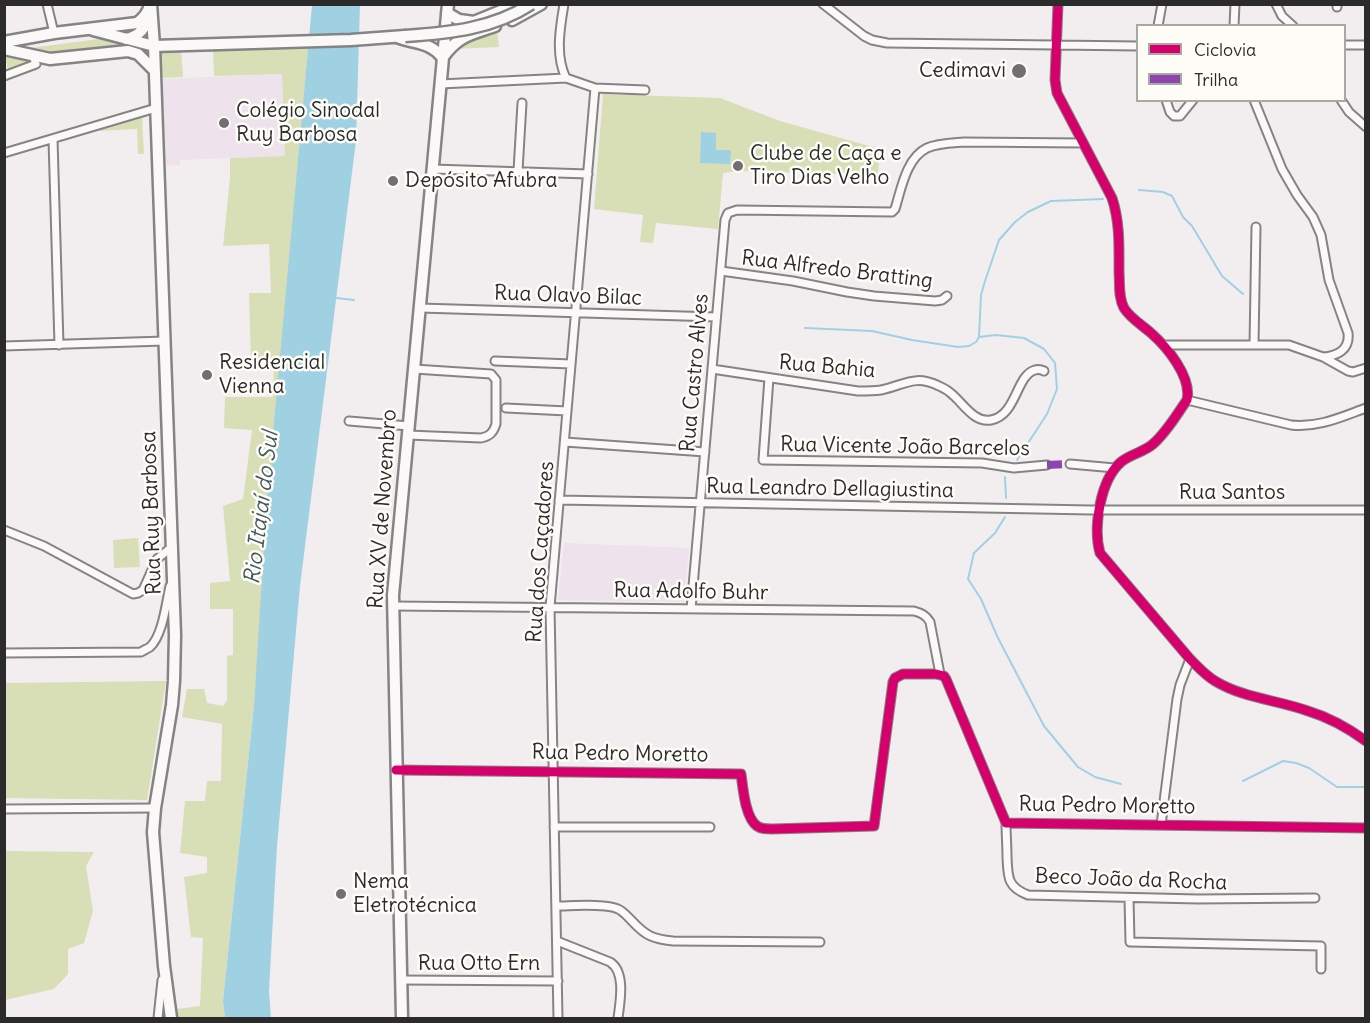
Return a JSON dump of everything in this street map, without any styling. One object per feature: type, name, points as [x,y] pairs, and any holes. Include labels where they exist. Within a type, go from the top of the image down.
[{"type":"main road","points":[[447,9],[459,21],[474,22],[518,4]]},
{"type":"main road","points":[[88,28],[154,46],[351,40],[450,32],[477,27],[514,14],[531,4]]},
{"type":"main road","points":[[391,36],[430,46],[442,57],[452,45],[465,36],[511,21],[541,4]]},
{"type":"main road","points":[[4,42],[137,22],[143,18],[150,7]]},
{"type":"main road","points":[[126,39],[139,34],[147,22],[150,7]]},
{"type":"main road","name":"Rua Ruy Barbosa","points":[[150,7],[154,46],[175,635],[174,681],[153,832],[164,966],[171,1018]]},
{"type":"main road","name":"Rua XV de Novembro","points":[[402,1018],[393,606],[447,9]]},
{"type":"main road","points":[[489,16],[511,21]]},
{"type":"main road","points":[[465,36],[474,22]]},
{"type":"main road","points":[[4,49],[50,59],[128,51],[138,54],[154,70]]},
{"type":"street","points":[[47,4],[54,33]]},
{"type":"street","points":[[823,4],[864,36],[879,42],[1136,46]]},
{"type":"street","points":[[1058,4],[1055,80],[1057,93],[1115,207],[1120,294],[1123,306],[1164,345],[1185,378],[1187,386],[1187,399],[1159,439],[1123,461],[1108,479],[1099,510],[1097,536],[1100,554],[1190,659],[1214,681],[1243,693],[1309,711],[1345,727],[1365,741]]},
{"type":"street","points":[[1158,24],[1162,4]]},
{"type":"street","points":[[1234,4],[1234,24]]},
{"type":"street","points":[[1276,4],[1282,16],[1291,24]]},
{"type":"street","points":[[562,5],[559,51],[561,68],[566,78]]},
{"type":"street","points":[[1346,45],[1365,45]]},
{"type":"street","points":[[4,76],[36,64],[33,56]]},
{"type":"street","points":[[440,84],[566,78],[595,88],[645,90]]},
{"type":"street","name":"Rua dos Caçadores","points":[[558,1018],[550,607],[595,88]]},
{"type":"street","points":[[1168,102],[1170,112],[1174,116],[1180,116],[1191,102]]},
{"type":"street","points":[[1255,102],[1282,169],[1322,235],[1329,280],[1349,340],[1344,350],[1333,356],[1323,357]]},
{"type":"street","points":[[1342,102],[1365,127]]},
{"type":"street","points":[[518,171],[522,103]]},
{"type":"street","points":[[4,153],[156,108]]},
{"type":"street","points":[[52,139],[59,345]]},
{"type":"street","name":"Rua Castro Alves","points":[[691,609],[725,220],[728,213],[736,210],[892,212],[913,161],[928,147],[964,142],[1083,143]]},
{"type":"street","points":[[432,169],[588,174]]},
{"type":"street","points":[[1254,345],[1256,227]]},
{"type":"street","name":"Rua Alfredo Bratting","points":[[721,271],[793,280],[874,296],[934,301],[942,300],[947,296]]},
{"type":"street","name":"Rua Olavo Bilac","points":[[420,308],[717,317]]},
{"type":"street","points":[[4,346],[165,341]]},
{"type":"street","points":[[1164,345],[1289,345],[1323,357],[1348,371],[1359,371],[1365,368]]},
{"type":"street","points":[[495,361],[571,364]]},
{"type":"street","points":[[350,421],[481,438],[491,435],[496,424],[496,380],[494,376],[414,369]]},
{"type":"street","name":"Rua Bahia","points":[[712,369],[869,391],[922,380],[947,390],[972,414],[987,421],[994,420],[1008,409],[1030,373],[1037,369],[1044,371]]},
{"type":"street","name":"Rua Vicente João Barcelos","points":[[769,378],[763,460],[981,463],[1014,468],[1047,465]]},
{"type":"street","points":[[1187,399],[1303,426],[1328,422],[1365,408]]},
{"type":"street","points":[[506,408],[567,411]]},
{"type":"street","points":[[564,442],[705,452]]},
{"type":"street","points":[[1070,464],[1115,468]]},
{"type":"street","name":"Rua Leandro Dellagiustina","points":[[559,500],[1099,510]]},
{"type":"street","name":"Rua Santos","points":[[1099,510],[1365,510]]},
{"type":"street","points":[[4,530],[28,538],[133,594],[142,590],[157,559],[172,546]]},
{"type":"street","points":[[4,653],[141,652],[151,646],[161,628],[174,572]]},
{"type":"street","name":"Rua Adolfo Buhr","points":[[393,606],[914,611],[922,613],[930,622],[940,674]]},
{"type":"street","points":[[1161,825],[1177,699],[1190,659]]},
{"type":"street","name":"Rua Pedro Moretto","points":[[396,770],[741,774],[748,811],[760,828],[772,830],[874,826],[892,682],[894,678],[903,674],[940,674],[946,679],[1006,823],[1365,828]]},
{"type":"street","points":[[4,809],[155,808]]},
{"type":"street","name":"Beco João da Rocha","points":[[1006,823],[1008,877],[1020,892],[1036,896],[1198,899],[1315,898]]},
{"type":"street","points":[[554,826],[710,827]]},
{"type":"street","points":[[1129,898],[1130,942],[1321,946],[1321,969]]},
{"type":"street","points":[[556,906],[599,906],[617,909],[643,933],[660,940],[820,942]]},
{"type":"street","points":[[557,941],[615,965],[620,977],[621,991],[618,1018]]},
{"type":"street","points":[[158,1018],[164,966]]},
{"type":"street","name":"Rua Otto Ern","points":[[401,980],[558,981]]},
{"type":"shaded area","name":"Colégio Sinodal Ruy Barbosa","points":[[282,74],[285,156],[180,160],[180,165],[166,166],[162,79]]},
{"type":"shaded area","points":[[564,543],[689,548],[684,602],[558,600]]},
{"type":"green space","points":[[497,30],[499,47],[453,49],[456,43]]},
{"type":"green space","points":[[99,39],[118,45],[75,55],[51,57],[22,49]]},
{"type":"green space","points":[[309,42],[254,705],[223,1001],[225,1018],[178,1018],[177,1009],[200,1006],[203,938],[191,937],[184,877],[207,873],[207,857],[180,853],[185,801],[205,801],[207,781],[221,781],[222,724],[182,717],[187,689],[204,689],[207,703],[223,706],[227,700],[227,656],[233,655],[233,609],[210,609],[210,583],[230,581],[223,506],[243,499],[252,430],[224,428],[225,397],[273,397],[274,363],[251,361],[249,293],[271,293],[269,244],[223,246],[230,158],[285,156],[282,74],[214,76],[213,48]]},
{"type":"green space","points":[[181,49],[183,77],[162,78],[161,50]]},
{"type":"green space","points":[[14,54],[30,58],[30,64],[8,71],[5,55]]},
{"type":"green space","name":"Clube de Caça e Tiro Dias Velho","points":[[603,94],[720,98],[780,121],[880,149],[878,175],[741,171],[723,173],[718,229],[656,223],[653,243],[640,242],[643,215],[594,209]]},
{"type":"green space","points":[[142,117],[144,154],[138,154],[137,129],[100,131],[100,128]]},
{"type":"green space","points":[[138,538],[140,567],[114,568],[113,540]]},
{"type":"green space","points":[[166,681],[147,800],[5,798],[5,683]]},
{"type":"green space","points":[[5,851],[94,852],[86,866],[93,911],[84,943],[68,949],[68,974],[54,989],[5,1000]]},
{"type":"water","points":[[312,5],[360,5],[356,141],[300,586],[277,846],[269,991],[271,1018],[225,1018],[223,1001],[254,705],[267,499]]},
{"type":"water","points":[[701,132],[716,133],[716,150],[731,150],[730,164],[700,163]]},
{"type":"waterway","points":[[1139,190],[1163,192],[1172,196],[1183,217],[1192,226],[1222,276],[1243,294]]},
{"type":"waterway","points":[[805,328],[872,331],[912,340],[958,347],[969,346],[979,337],[981,295],[999,240],[1015,222],[1028,212],[1051,201],[1103,199]]},
{"type":"waterway","points":[[336,298],[354,300]]},
{"type":"waterway","points":[[979,337],[996,335],[1024,338],[1044,349],[1055,363],[1057,389],[1047,414],[1017,460]]},
{"type":"waterway","points":[[1005,477],[1006,498]]},
{"type":"waterway","points":[[1005,517],[995,533],[974,553],[968,579],[981,599],[998,638],[1044,726],[1078,767],[1095,777],[1121,784]]},
{"type":"waterway","points":[[1243,781],[1283,761],[1309,768],[1337,787],[1366,787]]},
{"type":"marked path","points":[[1047,465],[1070,464]]},
{"type":"cycle path","points":[[1058,4],[1055,80],[1057,93],[1115,207],[1122,304],[1129,315],[1171,354],[1182,372],[1188,391],[1187,400],[1163,434],[1149,447],[1121,462],[1108,480],[1098,518],[1100,553],[1190,659],[1211,679],[1237,691],[1323,716],[1366,741]]},
{"type":"cycle path","points":[[396,770],[741,774],[747,809],[753,822],[760,828],[874,826],[893,682],[895,678],[903,674],[936,674],[946,679],[1006,823],[1366,828]]},
{"type":"place","name":"Cedimavi","points":[[1019,71]]},
{"type":"place","name":"Colégio Sinodal Ruy Barbosa","points":[[224,123]]},
{"type":"place","name":"Clube de Caça e Tiro Dias Velho","points":[[738,166]]},
{"type":"place","name":"Depósito Afubra","points":[[393,181]]},
{"type":"place","name":"Residencial Vienna","points":[[207,375]]},
{"type":"place","name":"Nema Eletrotécnica","points":[[341,894]]},
{"type":"water label","name":"Rio Itajaí do Sul","points":[[262,508]]}]
